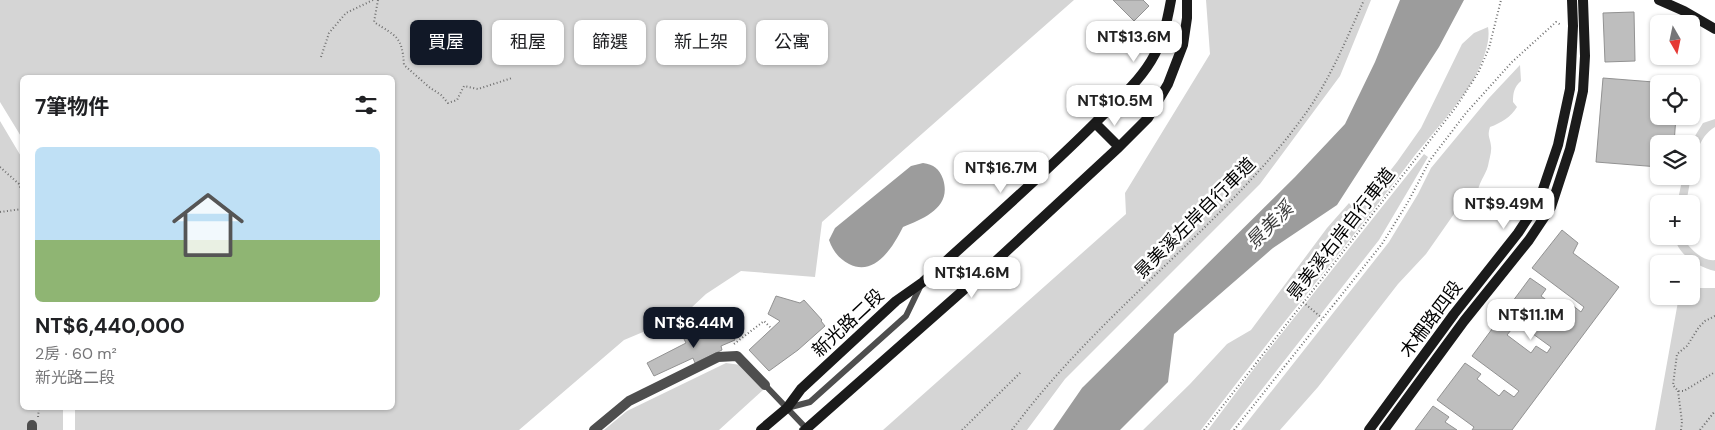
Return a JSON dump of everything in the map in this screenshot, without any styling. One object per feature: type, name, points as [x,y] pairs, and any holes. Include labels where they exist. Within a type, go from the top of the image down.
[{"type":"street","name":"新光路二段","points":[[761,430],[786,408],[801,389],[866,328],[896,301],[922,282],[1072,146],[1134,84],[1150,63],[1161,43],[1168,22],[1171,0]]},
{"type":"street","points":[[804,429],[984,272],[1148,118],[1168,84],[1183,45],[1187,18],[1187,0]]},
{"type":"street","name":"木柵路四段","points":[[1369,430],[1454,314],[1518,233],[1539,201],[1558,145],[1570,89],[1573,26],[1572,0]]},
{"type":"street","name":"木柵路四段","points":[[1384,430],[1464,321],[1529,240],[1551,207],[1570,148],[1583,91],[1585,56],[1582,0]]},
{"type":"street","points":[[1659,0],[1715,28]]},
{"type":"street","points":[[1095,123],[1119,147]]},
{"type":"street","points":[[594,430],[629,401],[718,356],[737,356],[765,385]]},
{"type":"lane","points":[[786,408],[810,402],[906,316],[922,282]]},
{"type":"lane","points":[[765,385],[804,429]]},
{"type":"path","points":[[321,57],[329,33],[346,13],[373,0]]},
{"type":"path","points":[[378,0],[374,22],[399,39],[403,50],[404,65],[448,103],[457,100],[464,86],[478,90],[512,78]]},
{"type":"path","name":"景美溪左岸自行車道","points":[[1012,430],[1029,407],[1076,354],[1266,164],[1304,116],[1338,57],[1364,0]]},
{"type":"path","name":"景美溪右岸自行車道","points":[[1204,430],[1456,108],[1478,73],[1489,48],[1501,0]]},
{"type":"path","points":[[1234,430],[1382,244],[1408,202],[1430,160],[1466,113],[1512,62],[1556,22],[1562,26],[1573,26]]},
{"type":"path","points":[[0,167],[20,187]]},
{"type":"path","points":[[0,212],[20,210]]},
{"type":"path","points":[[1303,302],[1322,318]]},
{"type":"path","points":[[1681,430],[1682,422],[1678,391],[1672,384],[1676,356],[1687,346],[1699,327],[1715,316]]},
{"type":"path","points":[[734,344],[764,320],[772,329]]},
{"type":"path","points":[[962,430],[1021,372]]},
{"type":"path","points":[[1678,391],[1686,390],[1715,372]]},
{"type":"path","points":[[39,410],[39,416]]},
{"type":"path","points":[[1700,430],[1715,411]]},
{"type":"shaded area","points":[[0,0],[1074,0],[822,222],[815,277],[741,271],[706,294],[677,321],[655,327],[624,340],[519,430],[75,430],[75,410],[395,410],[395,75],[20,75],[20,135],[0,102]]},
{"type":"shaded area","points":[[1206,0],[1371,0],[1340,76],[1260,184],[1065,379],[1027,430],[883,430],[1126,214],[1125,193],[1210,54]]},
{"type":"shaded area","points":[[1488,27],[1487,46],[1483,59],[1475,77],[1459,101],[1201,430],[1143,430],[1227,344],[1251,330],[1327,228],[1349,203],[1353,208],[1359,210],[1421,128],[1462,44],[1474,33]]},
{"type":"shaded area","points":[[1520,65],[1521,81],[1515,88],[1513,96],[1513,102],[1517,107],[1512,114],[1490,127],[1491,153],[1487,170],[1479,187],[1477,206],[1467,203],[1454,214],[1426,254],[1398,284],[1318,387],[1280,430],[1241,430],[1389,242],[1418,194],[1431,168],[1489,98]]},
{"type":"shaded area","points":[[1715,119],[1715,127],[1709,131],[1700,144],[1700,135],[1696,135],[1703,123]]},
{"type":"shaded area","points":[[0,121],[20,155],[20,410],[63,410],[63,430],[0,430]]},
{"type":"shaded area","points":[[1424,154],[1428,157],[1379,240],[1230,430],[1208,430],[1259,362]]},
{"type":"shaded area","points":[[1681,185],[1689,185],[1688,195],[1679,195]]},
{"type":"shaded area","points":[[1677,245],[1688,245],[1699,255],[1685,255]]},
{"type":"shaded area","points":[[1700,256],[1705,259],[1715,260],[1715,271],[1700,266]]},
{"type":"shaded area","points":[[1700,288],[1715,288],[1715,430],[1655,430],[1677,305],[1700,305]]},
{"type":"shaded area","points":[[726,363],[741,365],[763,390],[719,430],[604,430],[627,411]]},
{"type":"water","name":"景美溪","points":[[1400,0],[1464,0],[1439,47],[1337,205],[1273,248],[1174,334],[1168,382],[1120,430],[1053,430],[1082,388],[1295,177],[1345,124],[1375,62]]},
{"type":"water","points":[[923,163],[936,168],[943,179],[944,197],[935,210],[920,220],[903,227],[894,243],[882,258],[867,267],[849,264],[839,257],[829,240],[835,228],[911,166]]},
{"type":"building","points":[[1113,0],[1143,0],[1149,6],[1134,21]]},
{"type":"building","points":[[1634,12],[1635,61],[1605,62],[1603,13]]},
{"type":"building","points":[[1603,78],[1650,82],[1650,125],[1675,125],[1675,135],[1650,135],[1650,166],[1596,162]]},
{"type":"building","points":[[1562,230],[1578,243],[1573,253],[1619,287],[1512,430],[1472,430],[1474,427],[1437,400],[1465,363],[1481,374],[1477,379],[1499,396],[1504,390],[1514,397],[1519,391],[1472,356],[1498,321],[1511,330],[1507,335],[1531,353],[1536,346],[1547,353],[1551,347],[1504,313],[1530,278],[1546,289],[1541,296],[1565,314],[1572,305],[1581,312],[1584,307],[1532,268]]},
{"type":"building","points":[[776,296],[800,303],[804,300],[825,326],[798,350],[769,371],[749,350],[780,321],[768,314]]},
{"type":"building","points":[[710,324],[714,332],[728,325],[735,340],[721,346],[722,350],[695,363],[693,358],[654,376],[647,363],[686,343],[683,337]]},
{"type":"building","points":[[1433,406],[1449,417],[1445,422],[1457,430],[1415,430]]}]
